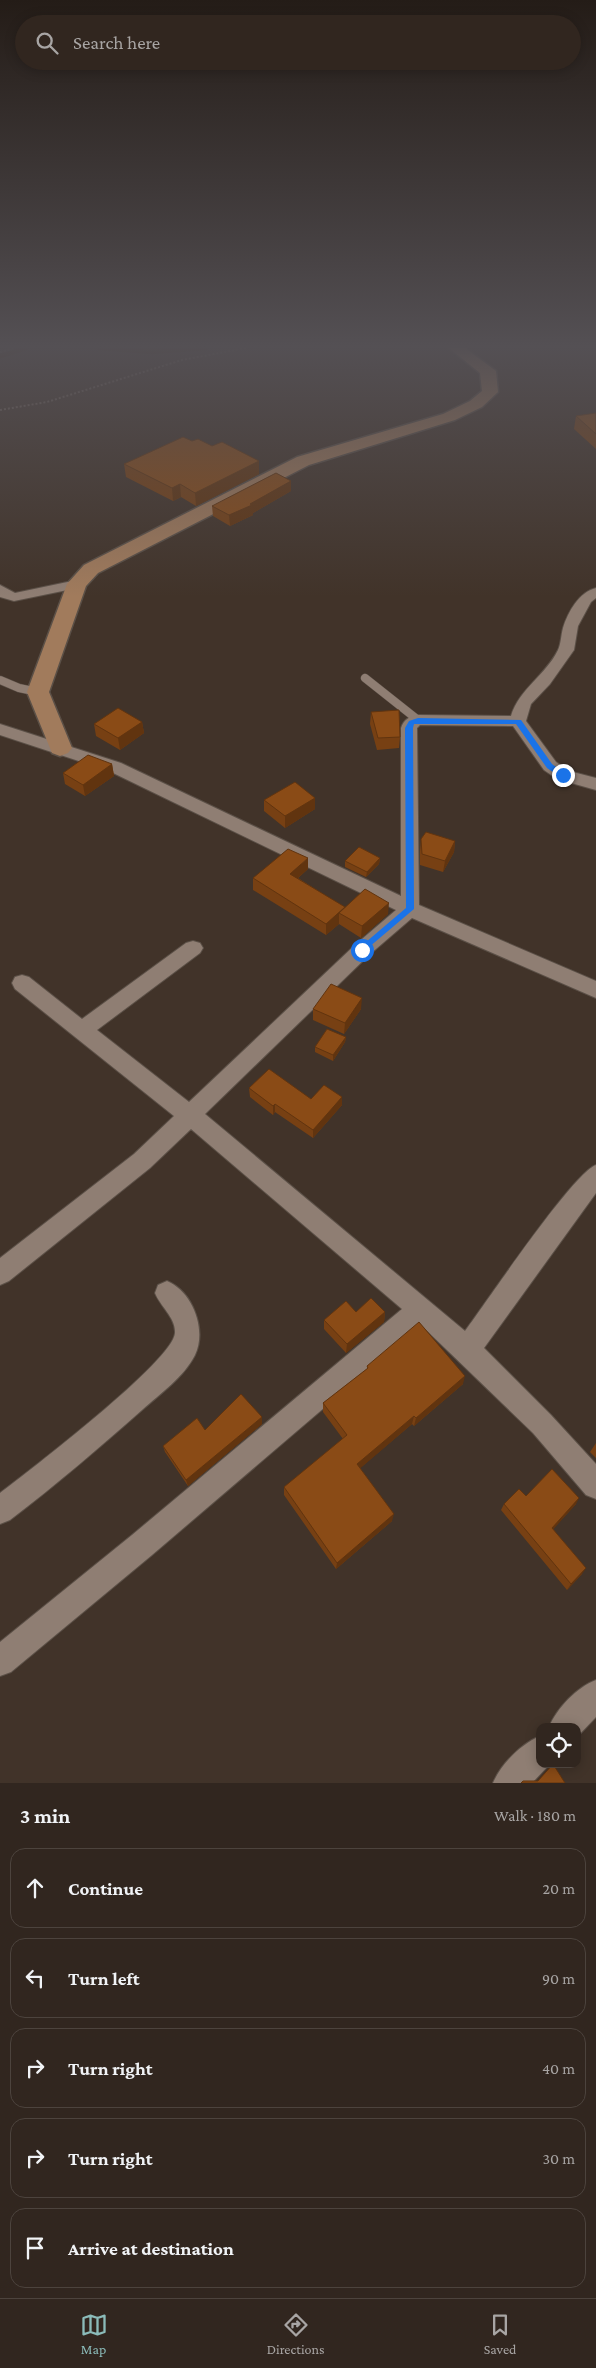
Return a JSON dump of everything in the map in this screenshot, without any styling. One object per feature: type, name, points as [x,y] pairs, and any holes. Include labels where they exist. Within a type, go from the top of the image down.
[{"type":"street","points":[[60,748],[38,692],[77,584],[91,569],[303,461],[402,431]]},
{"type":"street","points":[[0,589],[5,594],[14,596],[77,584]]},
{"type":"street","points":[[518,722],[523,703],[544,680],[566,650],[570,626],[585,599],[596,592]]},
{"type":"street","points":[[0,1273],[142,1161],[362,950],[410,909],[409,728],[411,723],[418,720],[518,722]]},
{"type":"street","points":[[518,722],[550,766],[563,775],[596,784]]},
{"type":"street","points":[[0,729],[116,767],[410,909],[596,990]]},
{"type":"street","points":[[82,1030],[194,948]]},
{"type":"street","points":[[22,983],[190,1115],[421,1309],[467,1350],[542,1424],[596,1485]]},
{"type":"street","points":[[467,1350],[568,1210],[596,1176]]},
{"type":"street","points":[[0,1510],[57,1467],[164,1373],[184,1348],[188,1331],[183,1313],[167,1292]]},
{"type":"street","points":[[0,1661],[210,1488],[421,1309]]},
{"type":"street","points":[[569,1723],[596,1695]]},
{"type":"street","points":[[509,1783],[536,1756]]},
{"type":"lane","points":[[365,678],[418,720]]},
{"type":"lane","points":[[0,680],[19,688],[38,692]]},
{"type":"building","points":[[183,437],[192,441],[198,439],[212,446],[222,442],[259,461],[195,493],[180,484],[172,488],[124,464]]},
{"type":"building","points":[[276,473],[291,481],[250,504],[252,505],[229,515],[212,506]]},
{"type":"building","points":[[118,708],[142,722],[118,738],[94,724]]},
{"type":"building","points":[[399,710],[400,737],[378,738],[371,712]]},
{"type":"building","points":[[88,755],[112,764],[83,785],[63,773]]},
{"type":"building","points":[[295,782],[315,798],[285,816],[264,800]]},
{"type":"building","points":[[426,832],[455,841],[445,861],[422,854],[421,839]]},
{"type":"building","points":[[359,847],[380,858],[367,872],[345,861]]},
{"type":"building","points":[[288,849],[308,858],[290,874],[345,907],[326,924],[253,878]]},
{"type":"building","points":[[365,889],[389,903],[362,926],[339,913]]},
{"type":"building","points":[[331,984],[362,998],[345,1023],[313,1009]]},
{"type":"building","points":[[327,1029],[346,1037],[333,1055],[315,1047]]},
{"type":"building","points":[[269,1069],[311,1099],[324,1085],[342,1097],[313,1130],[275,1104],[273,1106],[249,1088]]},
{"type":"building","points":[[371,1298],[385,1312],[347,1344],[324,1320],[346,1301],[356,1312]]},
{"type":"building","points":[[419,1322],[465,1376],[416,1418],[414,1416],[357,1464],[394,1514],[337,1563],[284,1487],[347,1435],[323,1403],[368,1368],[367,1366]]},
{"type":"building","points":[[241,1394],[262,1417],[186,1480],[163,1446],[197,1418],[205,1430]]},
{"type":"building","points":[[552,1469],[579,1498],[552,1528],[586,1568],[571,1584],[504,1504],[519,1489],[526,1496]]},
{"type":"building","points":[[549,1768],[556,1768],[565,1783],[521,1783],[523,1781],[538,1781]]},
{"type":"route","points":[[362,950],[410,909],[409,819],[411,760],[409,728],[411,723],[418,720],[518,722],[550,766],[563,775]]}]
